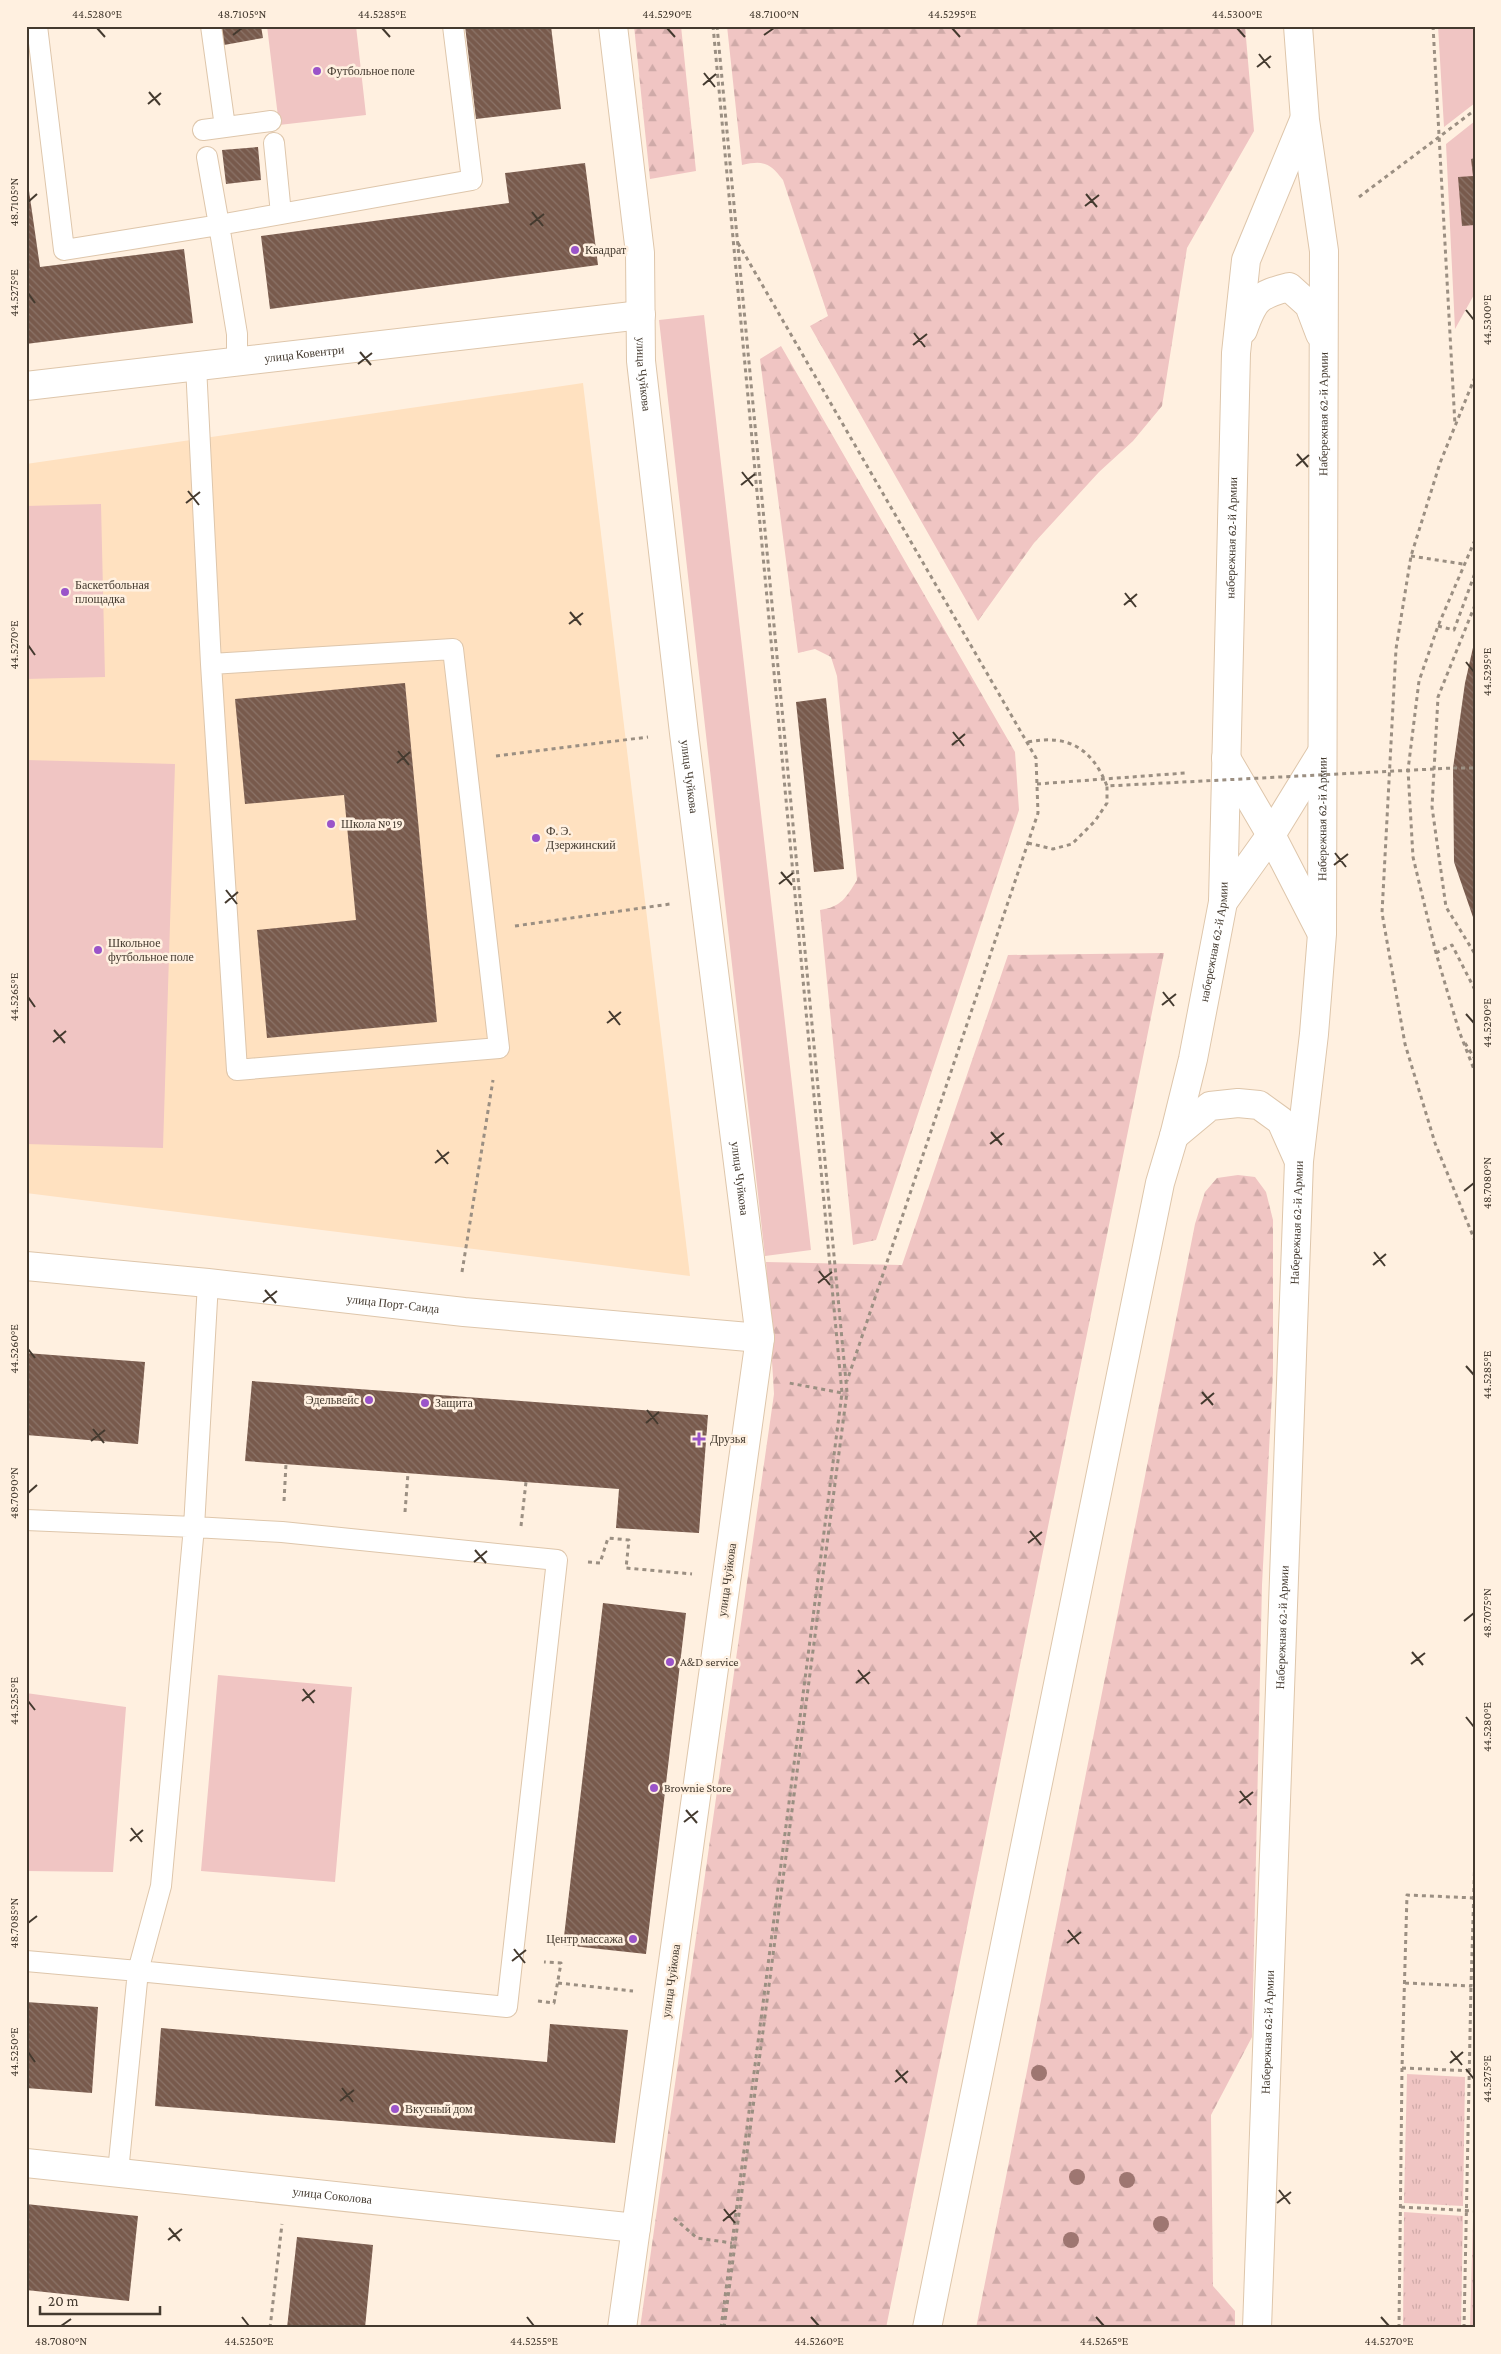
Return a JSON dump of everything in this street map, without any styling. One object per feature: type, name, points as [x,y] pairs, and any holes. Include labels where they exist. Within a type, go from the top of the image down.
[{"type":"main road","name":"улица Чуйкова","points":[[613,26],[640,253],[641,361],[679,694],[760,1338],[622,2328]]},
{"type":"main road","name":"набережная 62-й Армии","points":[[927,2328],[1160,1183],[1193,1060],[1223,902],[1236,353],[1246,260],[1304,120],[1298,26]]},
{"type":"main road","name":"Набережная 62-й Армии","points":[[1257,2328],[1299,1161],[1314,1034],[1322,934],[1324,251],[1304,120]]},
{"type":"main road","points":[[1236,353],[1250,311],[1264,294],[1289,287],[1309,305],[1323,343]]},
{"type":"main road","name":"улица Ковентри","points":[[26,386],[641,314]]},
{"type":"main road","points":[[1223,902],[1271,835],[1322,752]]},
{"type":"main road","points":[[1226,758],[1271,835],[1322,934]]},
{"type":"main road","points":[[1174,1136],[1210,1106],[1238,1103],[1259,1105],[1282,1121],[1299,1161]]},
{"type":"main road","name":"улица Порт-Саида","points":[[26,1266],[208,1283],[464,1312],[760,1338]]},
{"type":"main road","name":"улица Соколова","points":[[26,2163],[636,2228]]},
{"type":"lane","points":[[37,26],[64,250],[219,225],[472,180],[453,26]]},
{"type":"lane","points":[[212,26],[225,127]]},
{"type":"lane","points":[[203,130],[271,121]]},
{"type":"lane","points":[[274,143],[281,214]]},
{"type":"lane","points":[[207,157],[237,334],[238,361]]},
{"type":"lane","points":[[196,366],[211,664],[237,1070],[499,1048],[453,649],[211,664]]},
{"type":"lane","points":[[118,2172],[138,1971],[161,1886],[194,1527],[208,1283]]},
{"type":"lane","points":[[26,1520],[282,1532],[557,1560],[507,2007],[26,1961]]},
{"type":"path","points":[[713,26],[842,1393],[722,2328]]},
{"type":"path","points":[[717,26],[846,1382],[846,1402],[722,2328]]},
{"type":"path","points":[[1433,26],[1455,426]]},
{"type":"path","points":[[1359,197],[1475,110]]},
{"type":"path","points":[[734,234],[1036,758],[1038,813],[842,1393]]},
{"type":"path","points":[[1475,377],[1440,463],[1411,556],[1396,649],[1382,913],[1406,1044],[1435,1144],[1475,1241]]},
{"type":"path","points":[[1475,540],[1438,626],[1419,681],[1408,770],[1413,857],[1436,953],[1459,1031],[1475,1072]]},
{"type":"path","points":[[1411,556],[1464,564]]},
{"type":"path","points":[[1438,626],[1454,630],[1475,573]]},
{"type":"path","points":[[1475,605],[1438,697],[1432,807],[1446,907],[1475,954]]},
{"type":"path","points":[[465,760],[649,737]]},
{"type":"path","points":[[1028,742],[1045,739],[1067,742],[1086,751],[1100,769],[1107,786],[1107,803],[1095,821],[1072,844],[1053,849],[1028,843]]},
{"type":"path","points":[[1107,786],[1475,768]]},
{"type":"path","points":[[1037,784],[1185,773]]},
{"type":"path","points":[[485,930],[671,904]]},
{"type":"path","points":[[1436,953],[1452,945],[1475,990]]},
{"type":"path","points":[[1459,1031],[1475,1059]]},
{"type":"path","points":[[462,1272],[499,1048]]},
{"type":"path","points":[[756,1377],[842,1393]]},
{"type":"path","points":[[403,1545],[408,1473]]},
{"type":"path","points":[[518,1557],[526,1482]]},
{"type":"path","points":[[600,1563],[608,1538],[629,1540],[626,1568],[693,1574]]},
{"type":"path","points":[[1464,2328],[1475,1854]]},
{"type":"path","points":[[1399,2328],[1402,2068],[1407,1895],[1474,1898]]},
{"type":"path","points":[[534,2001],[554,2003],[561,1963],[542,1962]]},
{"type":"path","points":[[558,1983],[639,1992]]},
{"type":"path","points":[[1405,1983],[1473,1986]]},
{"type":"path","points":[[1402,2068],[1475,2071]]},
{"type":"path","points":[[270,2328],[286,2191]]},
{"type":"path","points":[[1401,2207],[1475,2211]]},
{"type":"shaded area","name":"Школа № 19","points":[[583,383],[690,1276],[26,1193],[26,464]]},
{"type":"green space","name":"Футбольное поле","points":[[267,26],[356,26],[366,115],[279,125]]},
{"type":"green space","points":[[634,26],[681,26],[696,171],[650,179]]},
{"type":"green space","points":[[727,26],[1245,26],[1254,131],[1187,248],[1162,406],[1133,441],[1099,472],[1034,543],[978,621],[810,326],[828,316],[783,180],[766,164],[742,165]]},
{"type":"green space","points":[[1438,26],[1475,26],[1475,103],[1444,127]]},
{"type":"green space","points":[[1475,121],[1475,293],[1455,329],[1446,144]]},
{"type":"green space","points":[[704,315],[811,1250],[765,1256],[659,320]]},
{"type":"green space","points":[[781,346],[1015,752],[1019,810],[876,1240],[853,1245],[820,910],[833,907],[842,901],[857,880],[837,676],[831,657],[815,649],[798,653],[760,359]]},
{"type":"green space","name":"Баскетбольная площадка","points":[[101,504],[105,677],[26,679],[26,506]]},
{"type":"green space","name":"Школьное футбольное поле","points":[[26,760],[175,764],[163,1148],[26,1144]]},
{"type":"green space","points":[[1164,953],[886,2328],[640,2328],[774,1394],[766,1262],[902,1265],[1008,955]]},
{"type":"green space","points":[[1238,1175],[1255,1177],[1266,1192],[1273,1220],[1273,1373],[1262,1585],[1252,2037],[1211,2115],[1213,2286],[1235,2311],[1235,2328],[976,2328],[1195,1224],[1205,1192],[1217,1178]]},
{"type":"green space","points":[[218,1675],[352,1687],[335,1882],[201,1871]]},
{"type":"green space","points":[[26,1693],[126,1707],[113,1872],[26,1871]]},
{"type":"green space","points":[[1407,2074],[1465,2077],[1463,2206],[1404,2203]]},
{"type":"green space","points":[[1404,2212],[1463,2216],[1461,2328],[1403,2328]]},
{"type":"green space","points":[[1473,2219],[1475,2219],[1475,2328],[1470,2328]]},
{"type":"building","points":[[221,26],[261,26],[263,38],[224,45]]},
{"type":"building","points":[[465,26],[551,26],[561,109],[476,119]]},
{"type":"building","points":[[258,147],[261,180],[226,184],[222,150]]},
{"type":"building","points":[[1475,158],[1475,225],[1462,226],[1458,177],[1473,176],[1471,159]]},
{"type":"building","points":[[585,163],[598,265],[270,309],[261,236],[509,203],[505,173]]},
{"type":"building","points":[[26,170],[40,267],[184,249],[193,323],[26,344]]},
{"type":"building","points":[[1474,643],[1474,920],[1454,862],[1453,768],[1465,683]]},
{"type":"building","points":[[405,683],[437,1022],[267,1038],[257,930],[356,920],[344,795],[245,804],[235,699]]},
{"type":"building","points":[[826,698],[844,869],[814,872],[796,702]]},
{"type":"building","points":[[26,1353],[145,1362],[138,1444],[26,1435]]},
{"type":"building","points":[[252,1381],[708,1415],[699,1533],[616,1528],[619,1489],[245,1461]]},
{"type":"building","points":[[603,1603],[686,1613],[646,1954],[563,1945]]},
{"type":"building","points":[[26,2002],[98,2007],[92,2093],[26,2088]]},
{"type":"building","points":[[550,2024],[628,2030],[615,2143],[155,2106],[161,2028],[547,2062]]},
{"type":"building","points":[[26,2204],[138,2216],[129,2301],[26,2290]]},
{"type":"building","points":[[297,2237],[373,2245],[365,2328],[287,2328]]},
{"type":"place","name":"Футбольное поле","points":[[317,71]]},
{"type":"place","name":"Квадрат","points":[[575,250]]},
{"type":"place","name":"Баскетбольная площадка","points":[[65,592]]},
{"type":"place","name":"Школа № 19","points":[[331,824]]},
{"type":"place","name":"Ф. Э. Дзержинский","points":[[536,838]]},
{"type":"place","name":"Школьное футбольное поле","points":[[98,950]]},
{"type":"place","name":"Эдельвейс","points":[[369,1400]]},
{"type":"place","name":"Защита","points":[[425,1403]]},
{"type":"place","name":"Друзья","points":[[699,1439]]},
{"type":"place","name":"A&D service","points":[[670,1662]]},
{"type":"place","name":"Brownie Store","points":[[654,1788]]},
{"type":"place","name":"Центр массажа","points":[[633,1939]]},
{"type":"place","name":"Вкусный дом","points":[[395,2109]]}]
